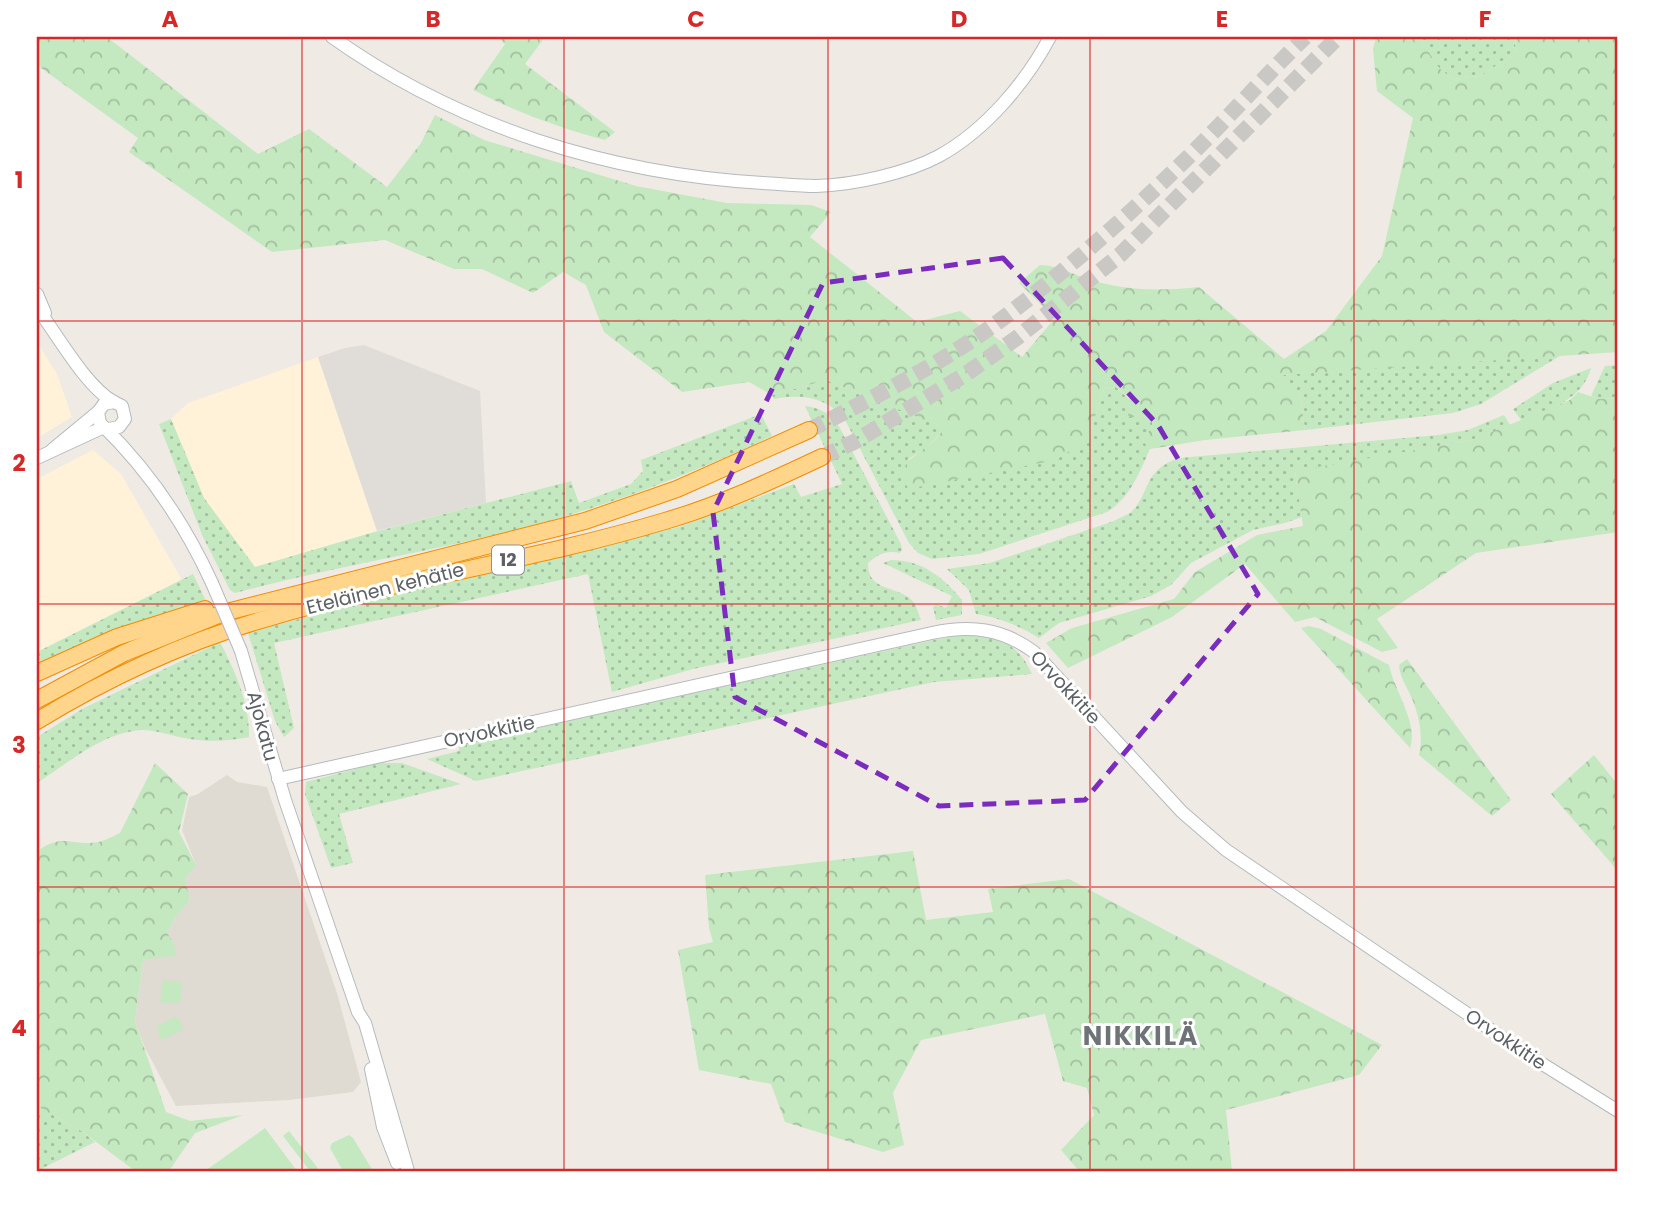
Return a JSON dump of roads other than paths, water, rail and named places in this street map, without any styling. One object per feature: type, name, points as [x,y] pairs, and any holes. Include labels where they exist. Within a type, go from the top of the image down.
[{"type":"highway","name":"Eteläinen kehätie","points":[[37,700],[124,653],[214,616],[547,531],[621,509],[677,489],[809,430]]},
{"type":"highway","name":"Eteläinen kehätie","points":[[37,721],[152,660],[233,629],[310,606],[647,526],[733,497],[822,457]]},
{"type":"highway","points":[[37,673],[117,637],[234,600],[436,558]]},
{"type":"street","points":[[332,37],[356,54],[443,104],[560,148],[639,168],[697,178],[816,186],[853,182],[887,174],[939,156],[980,125],[1007,98],[1027,75],[1051,37]]},
{"type":"street","points":[[37,294],[48,323]]},
{"type":"street","points":[[37,308],[91,383],[105,397],[122,406],[125,412],[125,419],[116,428],[106,428],[37,458]]},
{"type":"street","points":[[91,383],[100,409],[100,423],[106,428]]},
{"type":"street","points":[[52,450],[108,402],[114,402]]},
{"type":"street","name":"Ajokatu","points":[[122,424],[134,457]]},
{"type":"street","name":"Ajokatu","points":[[106,428],[134,457],[170,506],[212,583],[241,651],[278,779],[358,1012],[365,1023],[408,1171]]},
{"type":"street","name":"Orvokkitie","points":[[278,779],[955,628],[988,629],[1009,636],[1034,652],[1182,812],[1226,850],[1528,1055],[1618,1111]]},
{"type":"street","name":"Ajokatu","points":[[358,1012],[357,1019],[379,1112],[400,1171]]},
{"type":"tunnel","points":[[809,430],[932,365],[1025,302],[1155,189],[1305,37]]},
{"type":"tunnel","points":[[822,457],[854,442],[966,374],[1018,337],[1120,255],[1338,37]]},
{"type":"district","name":"NIKKILÄ","points":[[1141,1036]]}]
